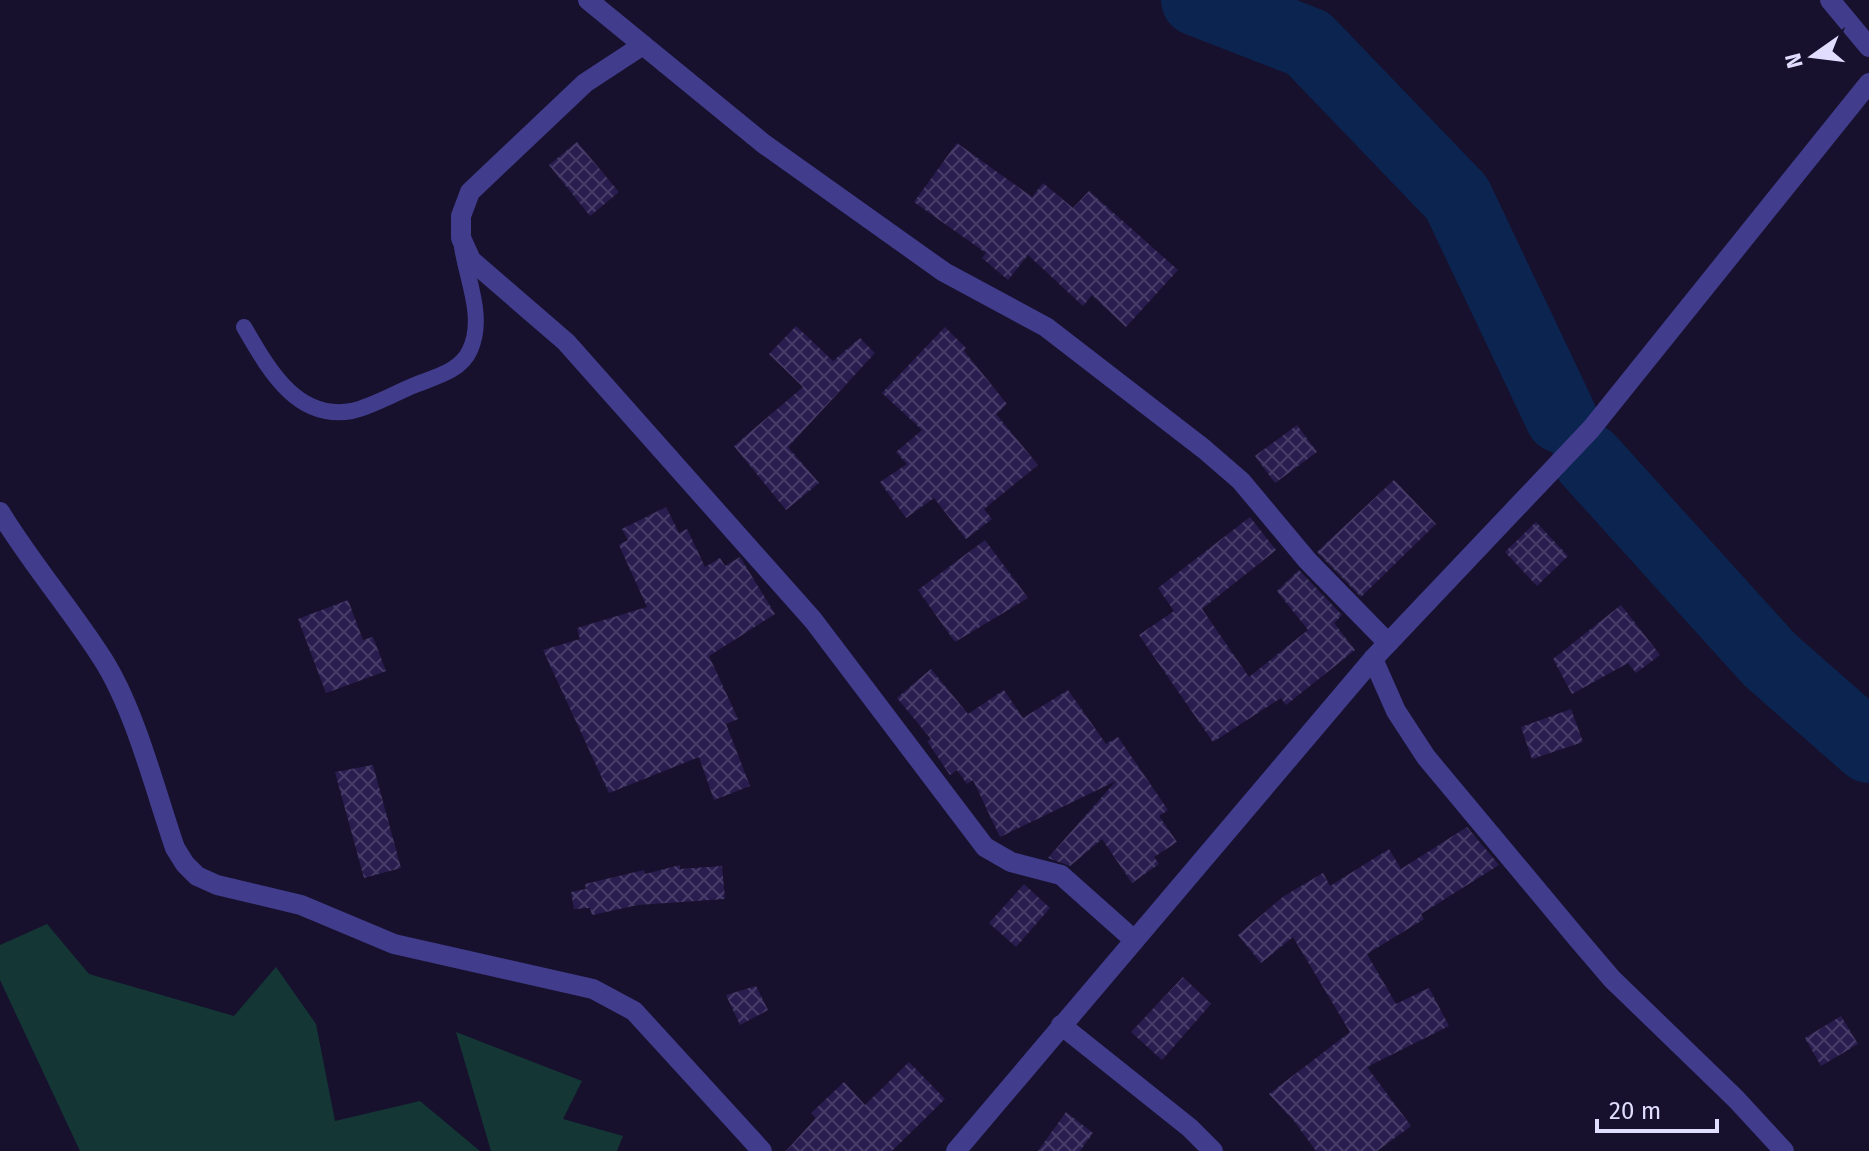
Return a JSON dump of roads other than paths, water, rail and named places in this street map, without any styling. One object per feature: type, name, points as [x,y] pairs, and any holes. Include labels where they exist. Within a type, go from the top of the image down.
[{"type":"street","points":[[588,0],[764,144],[944,272],[1046,327],[1204,449],[1241,481],[1307,560],[1388,643]]},
{"type":"street","points":[[1830,0],[1869,47]]},
{"type":"street","points":[[643,45],[585,83],[470,192],[461,216],[461,238],[471,260],[566,342],[813,620],[985,847],[1011,862],[1061,875],[1133,939]]},
{"type":"street","points":[[956,1151],[1373,659],[1591,429],[1869,83]]},
{"type":"street","points":[[0,512],[103,660],[125,702],[175,848],[197,876],[217,885],[301,905],[394,944],[593,989],[634,1011],[762,1151]]},
{"type":"street","points":[[1373,659],[1396,711],[1426,757],[1577,938],[1612,979],[1736,1099],[1784,1151]]},
{"type":"street","points":[[1061,1025],[1190,1128],[1213,1151]]},
{"type":"lane","points":[[244,327],[266,365],[288,392],[308,406],[332,412],[353,410],[454,369],[469,352],[476,331],[475,307],[461,238]]},
{"type":"waterway","points":[[1197,0],[1308,43],[1457,198],[1561,417]]},
{"type":"waterway","points":[[1588,459],[1770,660],[1869,747]]}]
